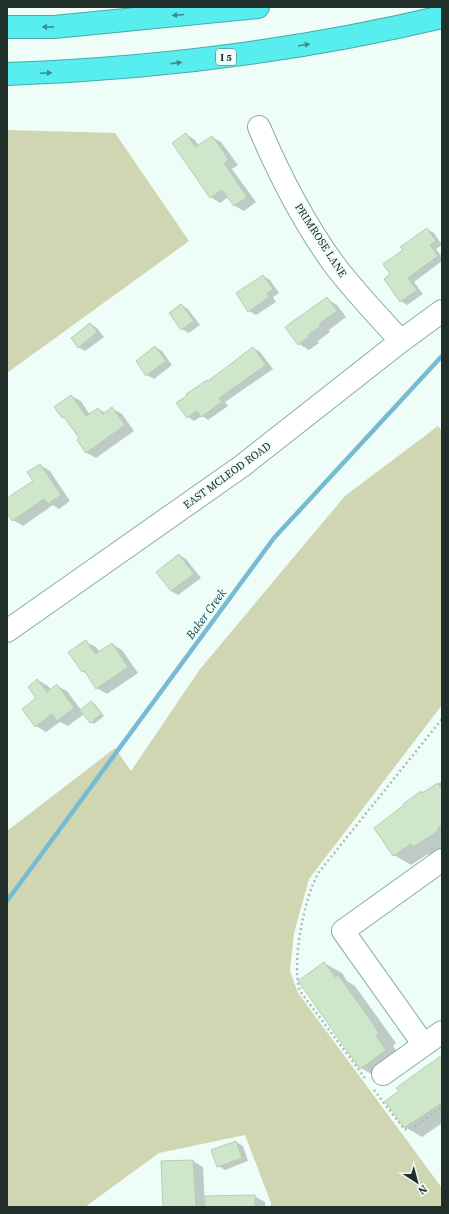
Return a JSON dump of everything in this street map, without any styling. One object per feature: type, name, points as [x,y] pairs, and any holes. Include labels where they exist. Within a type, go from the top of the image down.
[{"type":"highway","points":[[7,27],[54,27],[258,7]]},
{"type":"highway","name":"I 5","points":[[7,74],[121,68],[226,57],[331,40],[442,17]]},
{"type":"street","name":"PRIMROSE LANE","points":[[259,127],[295,200],[333,263],[402,341]]},
{"type":"street","name":"EAST MCLEOD ROAD","points":[[7,631],[242,466],[442,311]]},
{"type":"street","points":[[424,1045],[343,931],[442,860]]},
{"type":"street","points":[[383,1074],[442,1032]]},
{"type":"green space","points":[[7,130],[115,133],[189,241],[7,373]]},
{"type":"green space","points":[[438,426],[442,431],[442,705],[309,879],[294,933],[290,971],[298,993],[442,1188],[442,1207],[271,1207],[271,1203],[245,1135],[159,1153],[85,1207],[7,1207],[7,831],[115,748],[131,771],[200,669],[345,496]]},
{"type":"building","points":[[186,133],[195,147],[212,136],[229,160],[224,163],[247,197],[234,206],[222,190],[210,198],[172,143]]},
{"type":"building","points":[[427,228],[436,241],[430,245],[438,256],[408,278],[417,290],[400,302],[384,279],[390,274],[383,264],[403,250],[400,247]]},
{"type":"building","points":[[263,275],[273,289],[267,293],[269,297],[248,312],[236,293]]},
{"type":"building","points":[[327,297],[337,311],[319,324],[321,326],[308,335],[309,337],[298,345],[285,327]]},
{"type":"building","points":[[181,304],[194,321],[181,330],[169,313]]},
{"type":"building","points":[[90,323],[97,332],[78,348],[71,338]]},
{"type":"building","points":[[155,346],[166,361],[146,376],[136,361]]},
{"type":"building","points":[[253,347],[266,365],[219,398],[222,402],[201,417],[197,411],[187,418],[176,403],[188,395],[186,394],[207,380],[208,381]]},
{"type":"building","points":[[71,395],[86,416],[98,408],[103,414],[112,407],[125,425],[86,453],[77,440],[79,438],[64,417],[62,418],[54,407]]},
{"type":"building","points":[[40,464],[61,495],[48,504],[44,499],[12,521],[7,513],[7,498],[33,481],[27,472]]},
{"type":"building","points":[[179,554],[194,574],[171,591],[156,572]]},
{"type":"building","points":[[86,640],[95,654],[112,643],[128,667],[96,689],[84,670],[82,672],[68,652]]},
{"type":"building","points":[[37,679],[47,692],[57,684],[74,708],[57,721],[52,714],[35,727],[22,709],[36,698],[28,687]]},
{"type":"building","points":[[91,701],[102,714],[90,723],[80,710]]},
{"type":"building","points":[[438,783],[442,789],[442,825],[437,829],[438,831],[413,847],[411,844],[393,856],[374,828],[421,791],[422,793]]},
{"type":"building","points":[[324,962],[335,977],[338,975],[367,1015],[379,1033],[376,1036],[386,1050],[360,1069],[298,981]]},
{"type":"building","points":[[442,1055],[442,1103],[404,1128],[385,1101],[399,1091],[396,1088]]},
{"type":"building","points":[[236,1141],[242,1158],[217,1167],[211,1150]]},
{"type":"building","points":[[193,1160],[196,1207],[163,1207],[161,1161]]},
{"type":"building","points":[[255,1195],[255,1207],[205,1207],[205,1196]]},
{"type":"waterway","name":"Baker Creek","points":[[7,901],[274,538],[442,356]]}]
